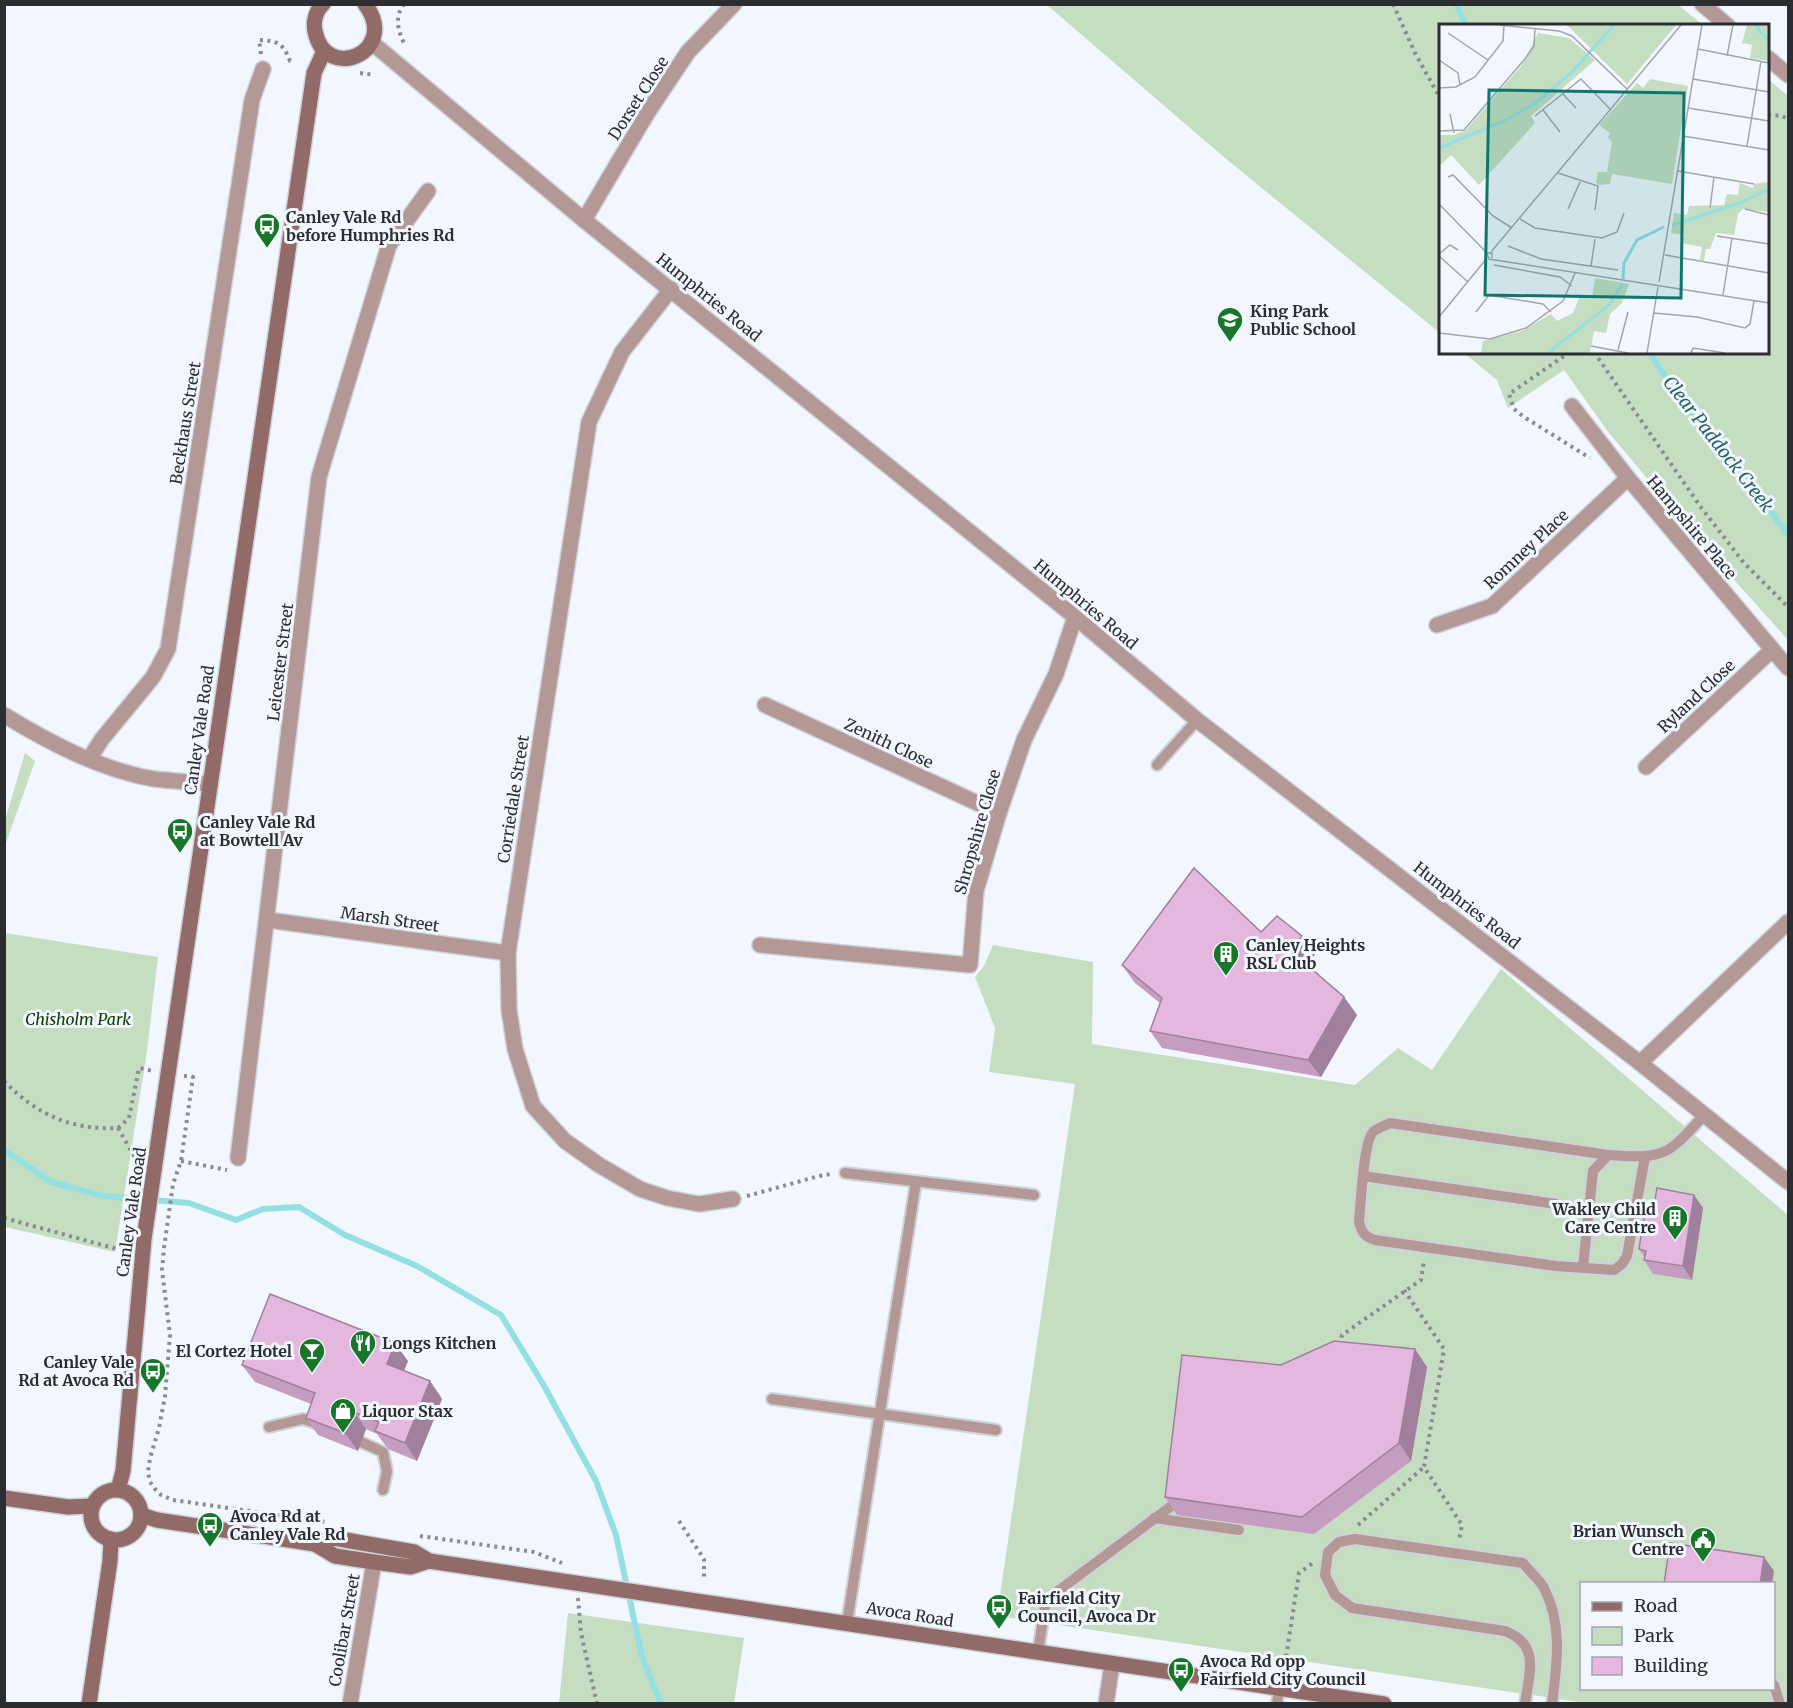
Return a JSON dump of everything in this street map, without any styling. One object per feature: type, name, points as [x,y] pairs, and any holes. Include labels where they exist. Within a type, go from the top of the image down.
[{"type":"main road","points":[[320,5],[314,27],[317,42],[331,56],[348,59],[365,51],[374,37],[373,15],[365,4]]},
{"type":"main road","name":"Canley Vale Road","points":[[118,1490],[123,1471],[138,1238],[146,1174],[209,784],[314,73],[324,51]]},
{"type":"main road","points":[[118,1490],[130,1494],[137,1502],[141,1515],[139,1523],[134,1531],[124,1538],[111,1539],[102,1536],[92,1523],[92,1506],[104,1492],[118,1490]]},
{"type":"main road","points":[[4,1498],[68,1507],[92,1506]]},
{"type":"main road","name":"Avoca Road","points":[[141,1515],[157,1520],[315,1544],[335,1556],[411,1567],[429,1561]]},
{"type":"main road","name":"Avoca Road","points":[[315,1544],[334,1538],[414,1552],[429,1561],[1038,1652],[1278,1696],[1384,1704]]},
{"type":"main road","points":[[89,1704],[110,1561],[111,1539]]},
{"type":"street","name":"Dorset Close","points":[[584,220],[648,112],[688,52],[734,4]]},
{"type":"street","points":[[1702,4],[1726,24]]},
{"type":"street","name":"Humphries Road","points":[[371,42],[584,220],[1075,617],[1197,720],[1640,1063],[1788,1182]]},
{"type":"street","points":[[1769,60],[1788,75]]},
{"type":"street","name":"Beckhaus Street","points":[[89,759],[116,721],[153,676],[168,649],[252,100],[263,69]]},
{"type":"street","name":"Leicester Street","points":[[238,1158],[319,477],[389,245],[428,191]]},
{"type":"street","name":"Corriedale Street","points":[[671,289],[622,351],[589,422],[508,953],[509,1010],[515,1049],[533,1106],[565,1142],[640,1189],[667,1198],[699,1204],[733,1199]]},
{"type":"street","name":"Hampshire Place","points":[[1572,406],[1628,478],[1788,668]]},
{"type":"street","name":"Romney Place","points":[[1437,625],[1492,606],[1628,478]]},
{"type":"street","name":"Shropshire Close","points":[[760,945],[970,965],[976,891],[999,813],[1024,740],[1056,674],[1075,617]]},
{"type":"street","name":"Ryland Close","points":[[1646,767],[1772,650]]},
{"type":"street","name":"Zenith Close","points":[[765,705],[999,813]]},
{"type":"street","points":[[4,715],[42,738],[89,759],[126,772],[152,778],[209,784]]},
{"type":"street","name":"Marsh Street","points":[[268,920],[508,953]]},
{"type":"street","points":[[1640,1063],[1788,921]]},
{"type":"street","name":"Coolibar Street","points":[[350,1704],[374,1562]]},
{"type":"street","points":[[1106,1704],[1112,1664]]},
{"type":"lane","points":[[1157,765],[1197,720]]},
{"type":"lane","points":[[1645,1157],[1627,1257],[1623,1264],[1614,1270],[1556,1266],[1375,1240],[1363,1234],[1359,1221],[1369,1141],[1372,1133],[1390,1123],[1608,1155],[1645,1157],[1666,1153],[1679,1143],[1705,1114]]},
{"type":"lane","points":[[1583,1267],[1593,1171],[1608,1155]]},
{"type":"lane","points":[[845,1173],[1034,1195]]},
{"type":"lane","points":[[1363,1176],[1556,1203]]},
{"type":"lane","points":[[846,1623],[916,1182]]},
{"type":"lane","points":[[771,1399],[996,1430]]},
{"type":"lane","points":[[269,1427],[303,1419],[322,1425]]},
{"type":"lane","points":[[361,1442],[383,1452],[387,1470],[383,1490]]},
{"type":"lane","points":[[1038,1652],[1046,1600],[1170,1507]]},
{"type":"lane","points":[[1154,1518],[1239,1530]]},
{"type":"lane","points":[[1525,1704],[1531,1660],[1527,1646],[1518,1636],[1505,1631],[1352,1608],[1335,1595],[1324,1575],[1328,1552],[1339,1542],[1355,1539],[1523,1563],[1544,1587],[1556,1624],[1558,1657],[1552,1704]]},
{"type":"path","points":[[404,4],[398,21],[399,33],[405,45]]},
{"type":"path","points":[[1393,4],[1415,53],[1439,96]]},
{"type":"path","points":[[263,69],[259,40],[274,40],[285,48],[290,61],[293,61]]},
{"type":"path","points":[[1769,115],[1788,119]]},
{"type":"path","points":[[1567,354],[1509,394],[1514,409],[1590,458],[1596,466]]},
{"type":"path","points":[[1594,354],[1700,506],[1744,563],[1788,607]]},
{"type":"path","points":[[4,1081],[28,1103],[46,1115],[73,1124],[102,1129],[118,1128],[129,1118],[139,1068],[150,1070]]},
{"type":"path","points":[[193,1077],[181,1161],[173,1184],[164,1248],[162,1270],[170,1335],[165,1396],[150,1458],[149,1474],[155,1489],[161,1495],[173,1500],[331,1522]]},
{"type":"path","points":[[118,1128],[146,1174]]},
{"type":"path","points":[[181,1161],[245,1174],[238,1158]]},
{"type":"path","points":[[733,1199],[819,1176],[845,1173]]},
{"type":"path","points":[[4,1218],[117,1249],[138,1238]]},
{"type":"path","points":[[1338,1354],[1341,1335],[1421,1280],[1425,1247]]},
{"type":"path","points":[[1339,1542],[1424,1467],[1444,1349],[1404,1290]]},
{"type":"path","points":[[1424,1467],[1462,1526],[1457,1552]]},
{"type":"path","points":[[679,1521],[704,1559],[704,1578]]},
{"type":"path","points":[[411,1534],[534,1552],[567,1564]]},
{"type":"path","points":[[1285,1664],[1299,1573],[1328,1552]]},
{"type":"path","points":[[577,1602],[581,1633],[597,1704]]},
{"type":"green space","points":[[1677,4],[1702,24],[1439,24],[1439,332],[1225,158],[1047,5]]},
{"type":"green space","points":[[1769,80],[1788,96],[1788,640],[1711,554],[1609,433],[1564,370],[1508,408],[1497,380],[1465,354],[1769,354]]},
{"type":"green space","points":[[25,753],[35,761],[5,846],[5,820]]},
{"type":"green space","name":"Chisholm Park","points":[[5,933],[158,957],[147,1051],[115,1252],[5,1227]]},
{"type":"green space","points":[[993,945],[1093,962],[1092,1044],[1355,1085],[1398,1048],[1432,1070],[1501,969],[1788,1215],[1788,1703],[1586,1703],[997,1616],[1075,1084],[989,1072],[995,1028],[975,977],[984,966]]},
{"type":"green space","points":[[568,1613],[744,1638],[734,1703],[559,1703]]},
{"type":"building","name":"Canley Heights RSL Club","points":[[1194,868],[1261,932],[1277,916],[1302,936],[1292,952],[1344,997],[1308,1060],[1150,1031],[1162,998],[1122,965]]},
{"type":"building","name":"Wakley Child Care Centre","points":[[1657,1188],[1694,1195],[1683,1266],[1644,1260],[1646,1251],[1639,1249],[1646,1205],[1654,1206]]},
{"type":"building","points":[[270,1294],[395,1343],[387,1364],[430,1381],[405,1443],[375,1431],[379,1422],[354,1412],[345,1433],[306,1418],[315,1393],[242,1365]]},
{"type":"building","points":[[1334,1341],[1415,1349],[1399,1443],[1302,1517],[1165,1497],[1182,1355],[1281,1365]]},
{"type":"building","points":[[1670,1543],[1764,1557],[1760,1582],[1664,1582]]},
{"type":"waterway","name":"Clear Paddock Creek","points":[[1456,4],[1465,24]]},
{"type":"waterway","name":"Clear Paddock Creek","points":[[1650,354],[1677,394],[1788,534]]},
{"type":"waterway","points":[[4,1150],[51,1182],[102,1196],[189,1203],[236,1220],[263,1209],[299,1207],[345,1235],[417,1266],[501,1315],[543,1384],[596,1481],[616,1535],[642,1657],[661,1704]]},
{"type":"place","name":"Canley Vale Rd before Humphries Rd","points":[[267,249]]},
{"type":"place","name":"King Park Public School","points":[[1230,343]]},
{"type":"place","name":"Canley Vale Rd at Bowtell Av","points":[[180,854]]},
{"type":"place","name":"Canley Heights RSL Club","points":[[1226,977]]},
{"type":"place","name":"Wakley Child Care Centre","points":[[1675,1241]]},
{"type":"place","name":"Longs Kitchen","points":[[363,1366]]},
{"type":"place","name":"El Cortez Hotel","points":[[312,1374]]},
{"type":"place","name":"Canley Vale Rd at Avoca Rd","points":[[153,1394]]},
{"type":"place","name":"Liquor Stax","points":[[343,1434]]},
{"type":"place","name":"Avoca Rd at Canley Vale Rd","points":[[210,1548]]},
{"type":"place","name":"Brian Wunsch Centre","points":[[1703,1563]]},
{"type":"place","name":"Fairfield City Council, Avoca Dr","points":[[999,1630]]},
{"type":"place","name":"Avoca Rd opp Fairfield City Council","points":[[1181,1693]]}]
